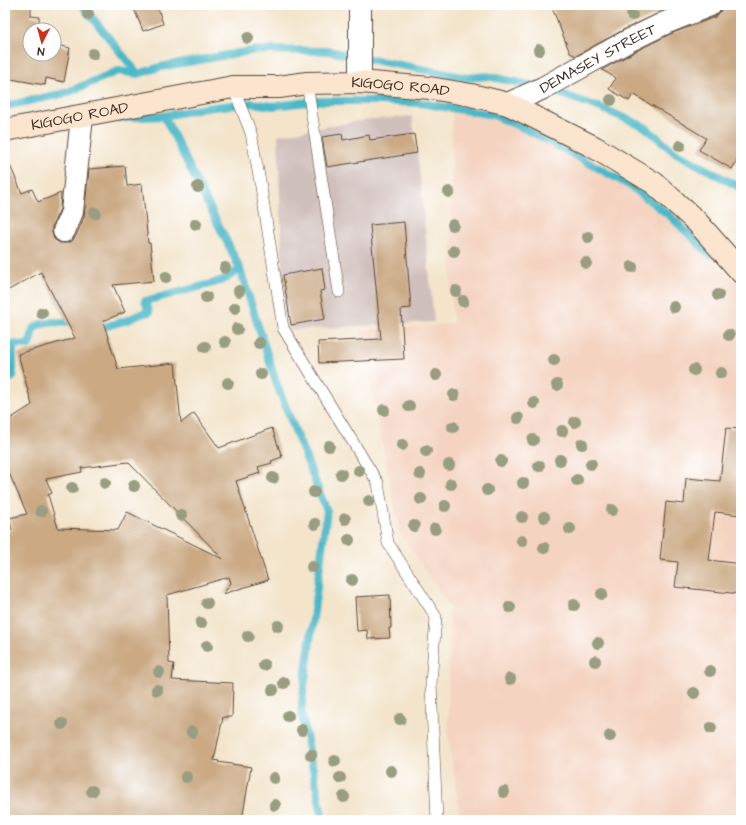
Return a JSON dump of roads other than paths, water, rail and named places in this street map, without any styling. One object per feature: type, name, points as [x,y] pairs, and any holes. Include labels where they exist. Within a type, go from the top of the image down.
[{"type":"main road","name":"KIGOGO ROAD","points":[[5,130],[82,117],[233,87],[280,87],[307,83],[360,82],[430,88],[471,95],[508,104],[594,147],[654,183],[697,222],[741,272]]},
{"type":"street","points":[[360,5],[360,82]]},
{"type":"street","name":"DEMASEY STREET","points":[[508,104],[543,88],[628,41],[666,23],[710,5]]},
{"type":"street","points":[[64,231],[72,212],[82,117]]},
{"type":"lane","points":[[307,83],[339,292]]},
{"type":"lane","points":[[233,87],[251,134],[261,187],[283,328],[378,483],[388,543],[436,617],[431,684],[437,820]]},
{"type":"waterway","points":[[82,5],[138,74]]},
{"type":"waterway","points":[[5,106],[66,93],[118,71],[138,74],[160,67],[256,50],[328,51],[467,78],[487,76],[535,86]]},
{"type":"waterway","points":[[547,89],[601,108],[645,127],[673,151],[737,186],[741,190]]},
{"type":"waterway","points":[[119,118],[164,116],[204,108],[252,103],[273,106],[316,101],[379,101],[420,103],[494,115],[536,134],[629,185],[669,215],[710,255]]},
{"type":"waterway","points":[[164,116],[240,269],[277,385],[327,511],[301,710],[323,820]]},
{"type":"waterway","points":[[95,330],[149,312],[145,301],[214,283],[225,279],[240,269]]},
{"type":"waterway","points":[[5,380],[13,377],[13,344],[29,345],[33,329],[41,324],[54,322],[63,323],[74,320],[76,322]]}]
